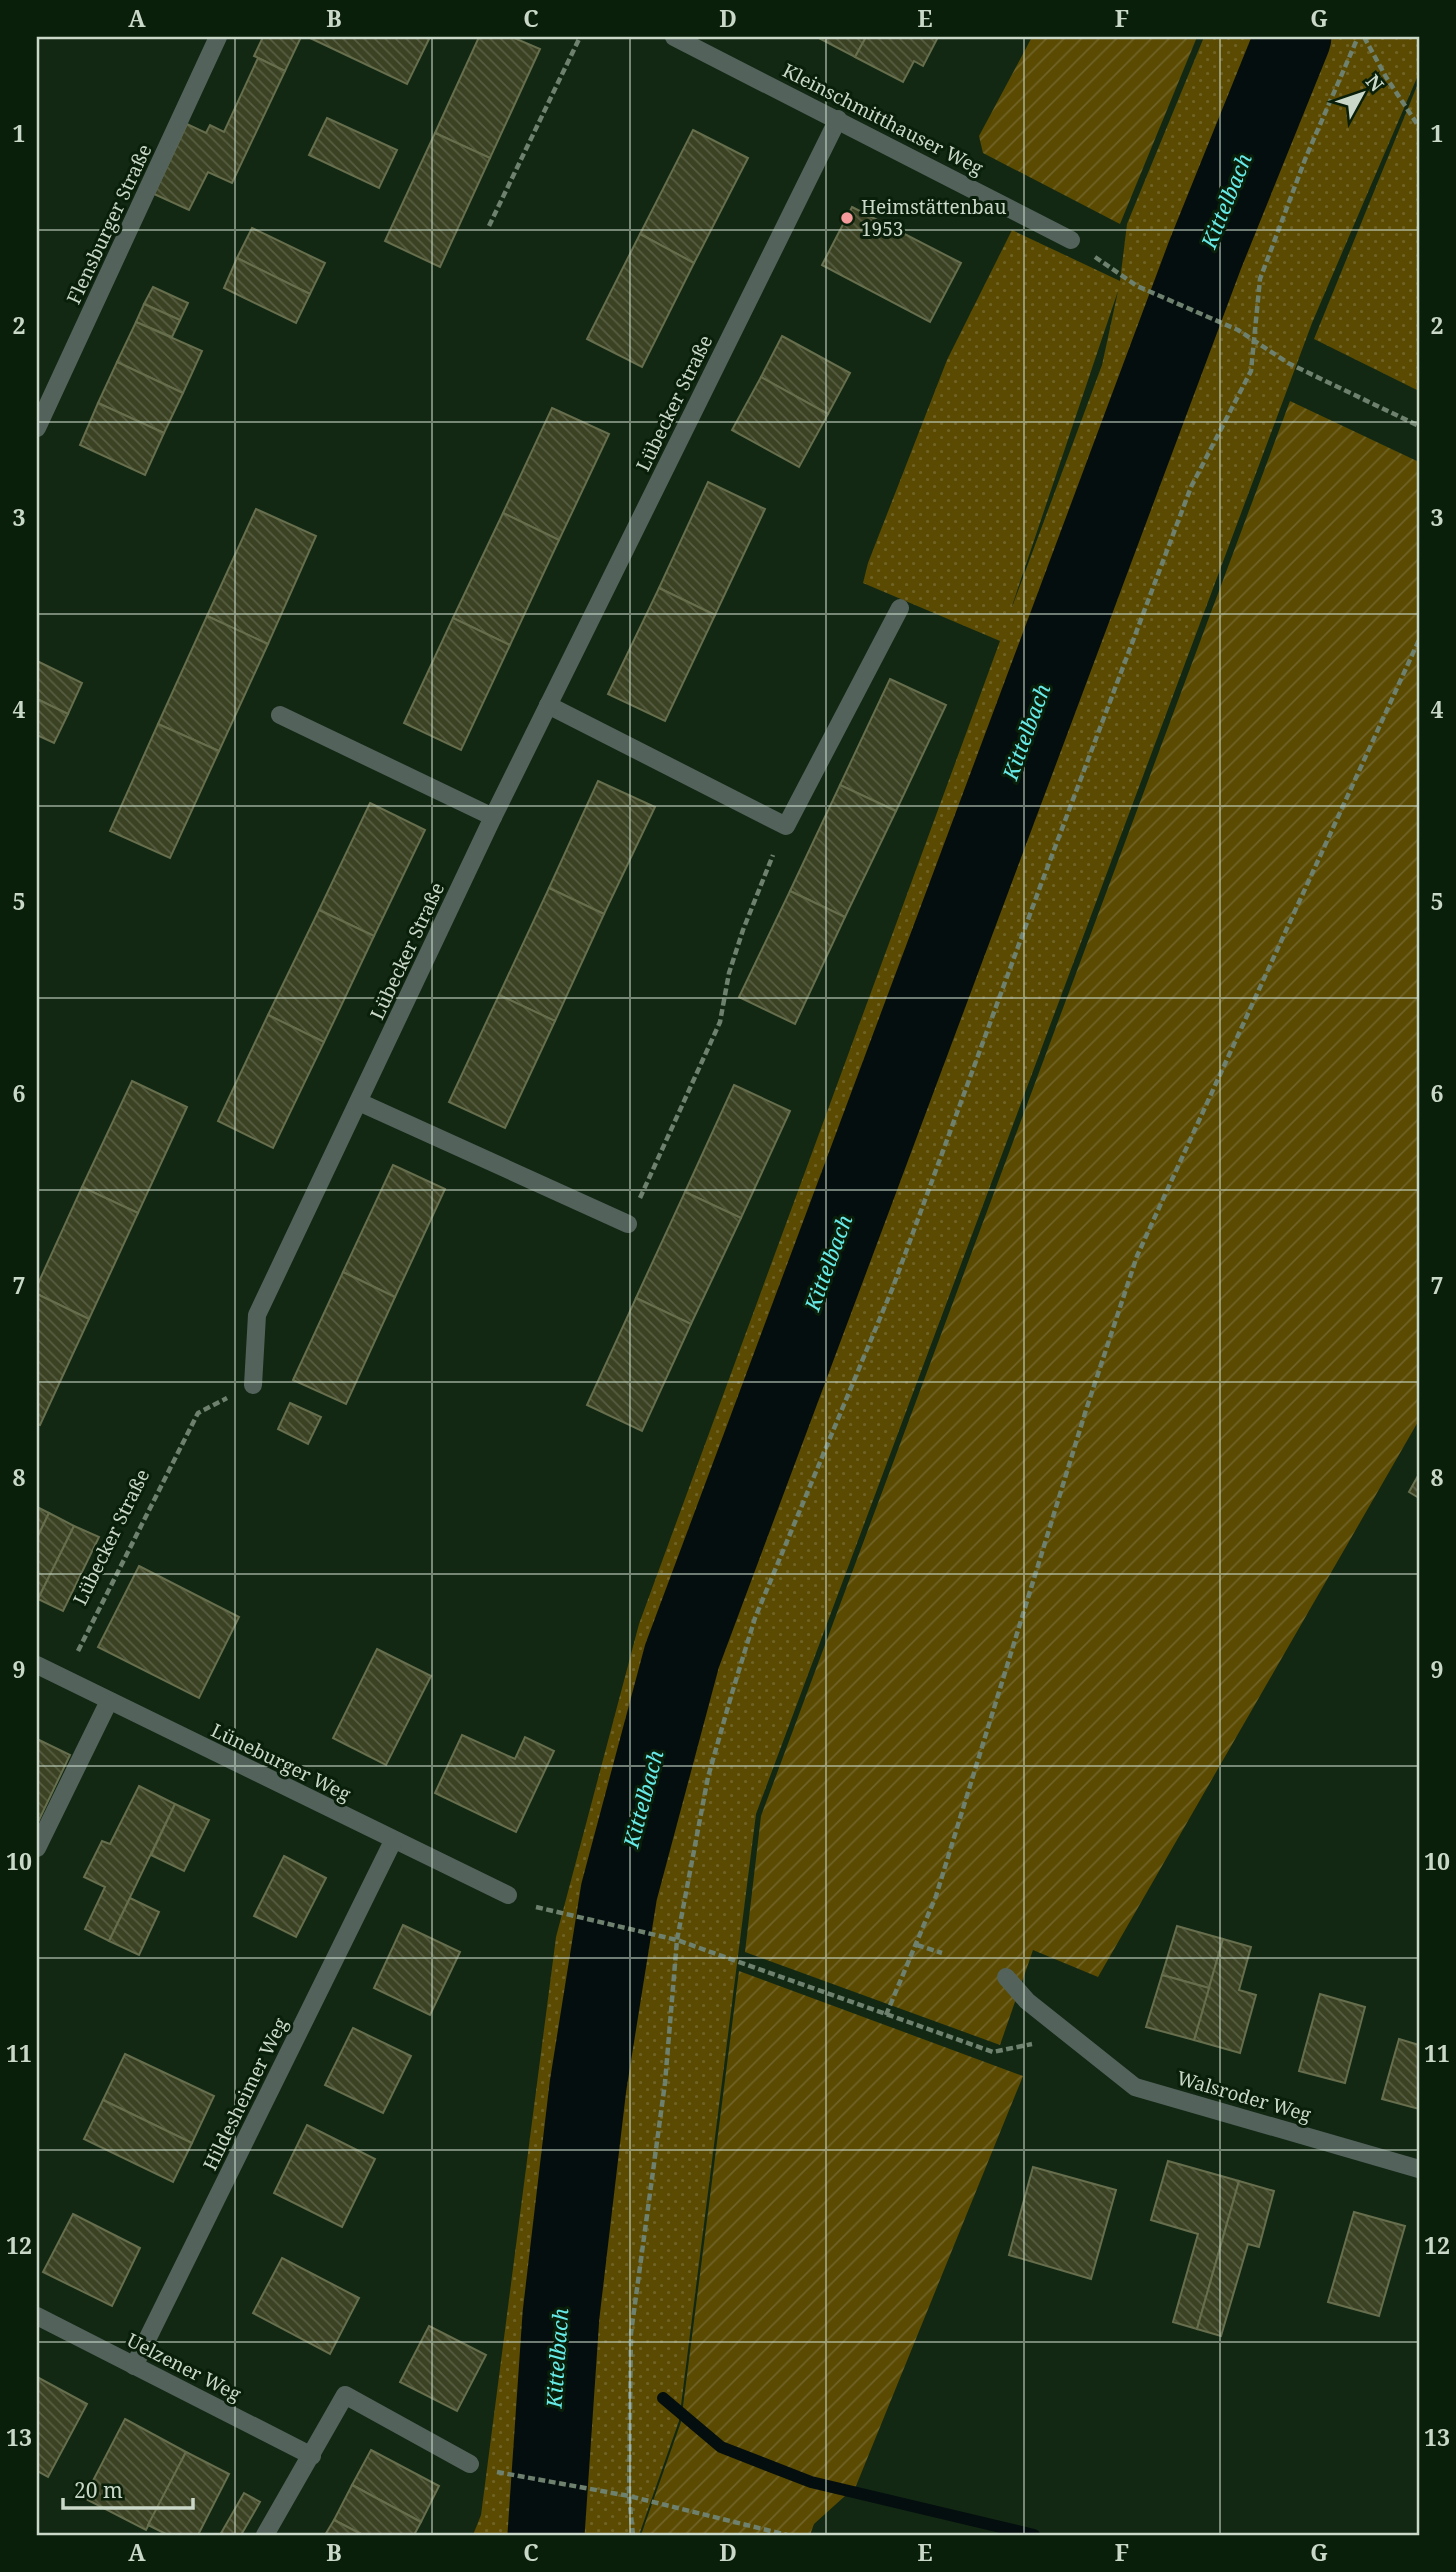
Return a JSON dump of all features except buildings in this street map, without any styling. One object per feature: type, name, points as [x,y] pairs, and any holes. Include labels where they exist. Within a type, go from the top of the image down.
[{"type":"street","name":"Flensburger Straße","points":[[37,428],[219,37]]},
{"type":"street","name":"Kleinschmitthauser Weg","points":[[674,37],[1071,240]]},
{"type":"street","name":"Lübecker Straße","points":[[253,1385],[257,1315],[493,817],[838,119]]},
{"type":"street","points":[[548,705],[786,826],[900,608]]},
{"type":"street","points":[[280,715],[493,817]]},
{"type":"street","points":[[359,1102],[628,1224]]},
{"type":"street","name":"Lüneburger Weg","points":[[37,1665],[508,1895]]},
{"type":"street","points":[[37,1848],[109,1701]]},
{"type":"street","name":"Hildesheimer Weg","points":[[134,2366],[393,1841]]},
{"type":"street","name":"Walsroder Weg","points":[[1006,1977],[1027,2001],[1135,2087],[1419,2169]]},
{"type":"street","name":"Uelzener Weg","points":[[37,2316],[312,2456]]},
{"type":"street","points":[[265,2535],[345,2395],[470,2464]]},
{"type":"path","points":[[489,226],[580,37]]},
{"type":"path","points":[[633,2535],[629,2496],[631,2333],[665,2083],[677,1940],[708,1777],[755,1618],[893,1287],[1191,487],[1251,371],[1260,279],[1306,157],[1358,37]]},
{"type":"path","points":[[1364,37],[1419,127]]},
{"type":"path","points":[[1071,240],[1137,286],[1238,330],[1289,363],[1419,426]]},
{"type":"path","points":[[886,2015],[936,1896],[1082,1423],[1137,1256],[1419,640]]},
{"type":"path","points":[[628,1224],[720,1022],[729,974],[743,930],[786,826]]},
{"type":"path","name":"Lübecker Straße","points":[[64,1679],[198,1413]]},
{"type":"path","points":[[545,1911],[677,1940],[993,2052],[1071,2036]]},
{"type":"path","points":[[917,1945],[942,1954]]},
{"type":"path","points":[[504,2473],[629,2496],[787,2535]]},
{"type":"shaded area","points":[[1032,37],[1197,37],[1120,224],[983,153],[979,136]]},
{"type":"shaded area","points":[[1204,37],[1419,37],[1419,73],[1312,323],[756,1814],[679,2421],[639,2535],[473,2535],[481,2515],[556,1937],[639,1624],[1000,641],[863,583],[868,563],[947,360],[1012,230],[1120,281],[1127,224]],"holes":[[[1118,291],[1102,365],[1012,607]]]},
{"type":"shaded area","points":[[1419,81],[1419,391],[1314,339]]},
{"type":"shaded area","points":[[1290,401],[1419,462],[1419,1420],[1098,1977],[1033,1950],[1000,2045],[745,1952],[761,1816]]},
{"type":"shaded area","points":[[739,1971],[1023,2076],[856,2486],[814,2524],[810,2535],[641,2535],[681,2422]]},
{"type":"waterway","name":"Kittelbach","points":[[546,2535],[561,2315],[588,2086],[619,1892],[682,1656],[1205,255],[1293,37]]},
{"type":"waterway","points":[[561,2315],[589,2335]]},
{"type":"waterway","points":[[663,2398],[721,2447],[811,2482],[1034,2535]]},
{"type":"place","name":"Heimstättenbau 1953","points":[[847,218]]}]
